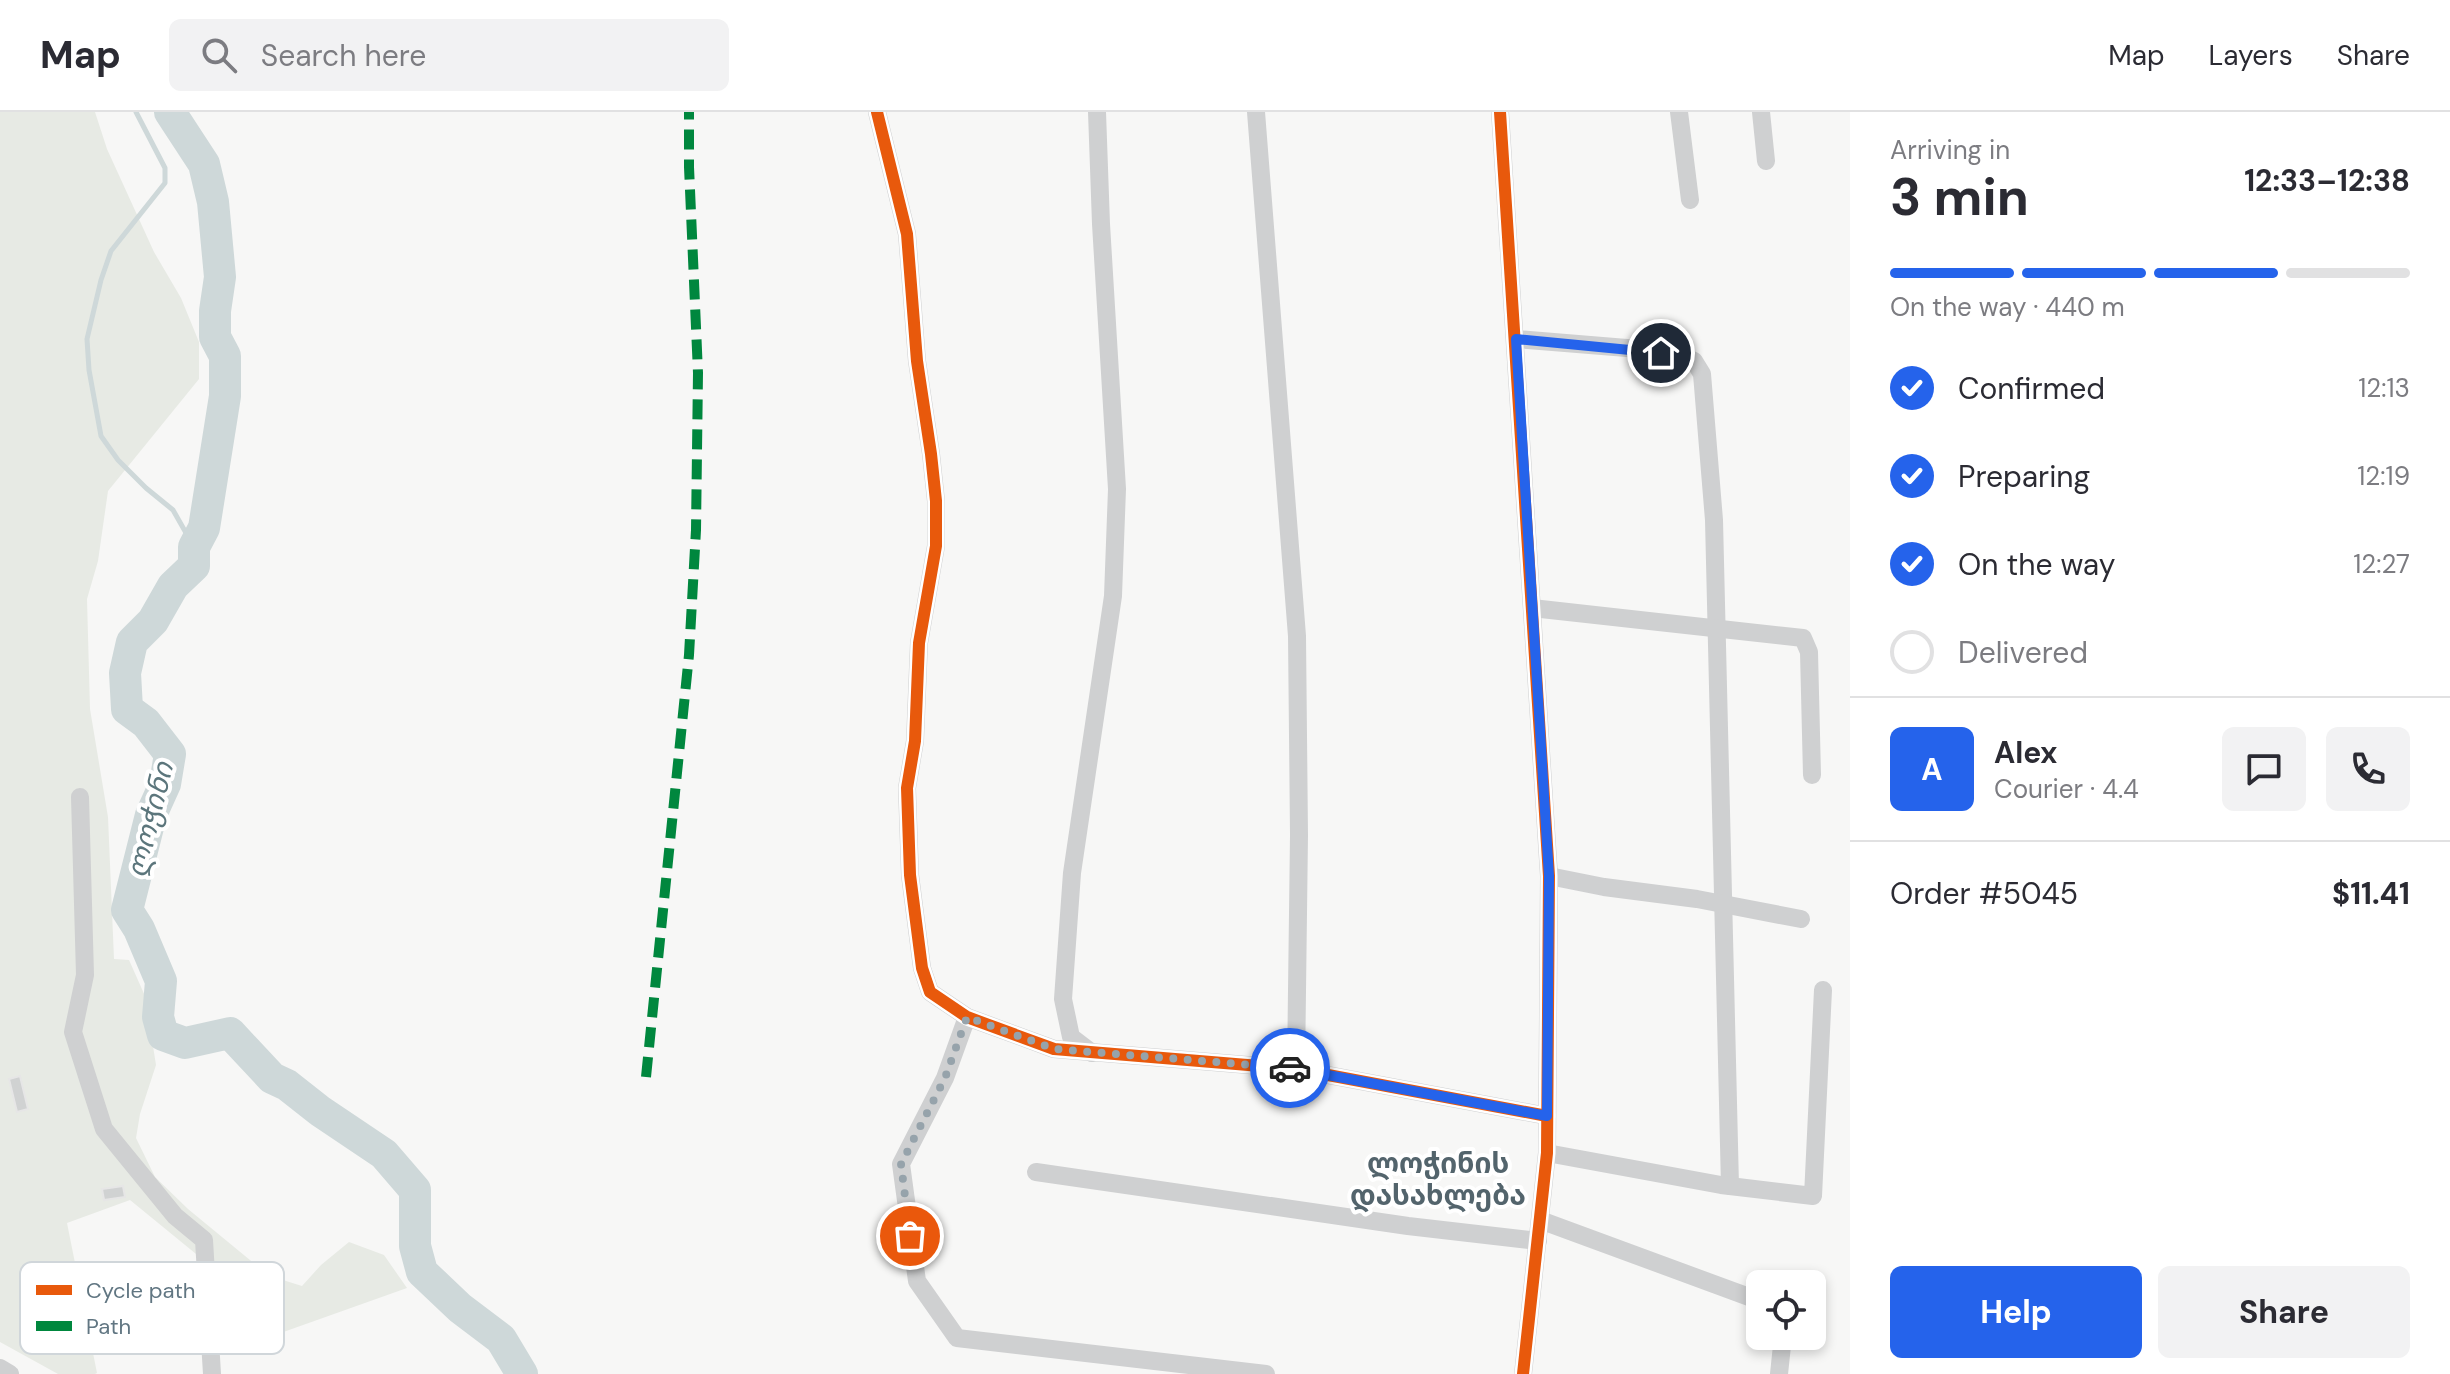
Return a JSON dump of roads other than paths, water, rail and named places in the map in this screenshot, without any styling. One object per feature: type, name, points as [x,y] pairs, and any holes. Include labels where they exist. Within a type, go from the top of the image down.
[{"type":"street","points":[[877,112],[907,234],[917,361],[936,501],[936,546],[919,643],[915,741],[907,788],[910,875],[922,968],[930,992],[967,1017],[1054,1049],[1296,1069],[1547,1116]]},
{"type":"street","points":[[1092,1053],[1071,1037],[1063,999],[1072,873],[1113,596],[1117,489],[1097,112]]},
{"type":"street","points":[[1256,112],[1297,636],[1299,835],[1296,1069]]},
{"type":"street","points":[[1500,112],[1549,876],[1547,1153],[1523,1374]]},
{"type":"street","points":[[1679,112],[1690,200]]},
{"type":"street","points":[[1761,112],[1766,161]]},
{"type":"street","points":[[1516,339],[1639,349],[1683,356],[1694,361],[1702,374],[1714,520],[1730,1186]]},
{"type":"street","points":[[1532,608],[1803,638],[1809,652],[1812,775]]},
{"type":"street","points":[[80,797],[85,975],[73,1032],[104,1129],[175,1216],[204,1240],[205,1262]]},
{"type":"street","points":[[1549,876],[1801,919]]},
{"type":"street","points":[[1547,1153],[1730,1186],[1813,1196],[1823,990]]},
{"type":"street","points":[[967,1017],[945,1078],[901,1164],[917,1281],[957,1338],[1254,1373]]},
{"type":"street","points":[[1036,1172],[1408,1226],[1538,1241]]},
{"type":"street","points":[[1540,1220],[1746,1296]]},
{"type":"street","points":[[1779,1374],[1782,1350]]},
{"type":"street","points":[[211,1354],[212,1374]]},
{"type":"street","points":[[0,1368],[10,1374]]},
{"type":"waterway","points":[[136,112],[165,168],[165,183],[111,251],[87,339],[89,370],[101,436],[118,460],[173,510],[194,547]]},
{"type":"waterway","name":"ლოჭინი","points":[[170,112],[204,164],[213,202],[220,277],[215,337],[225,356],[225,396],[204,528],[194,547],[194,566],[173,586],[153,621],[132,642],[125,673],[127,709],[146,723],[170,754],[165,784],[151,815],[127,910],[139,929],[161,981],[158,1017],[163,1035],[185,1043],[230,1033],[272,1078],[287,1085],[384,1154],[415,1190],[415,1246],[422,1272],[460,1308],[501,1339],[522,1374]]},
{"type":"district","name":"ლოჭინის დასახლება","points":[[1438,1179]]}]
